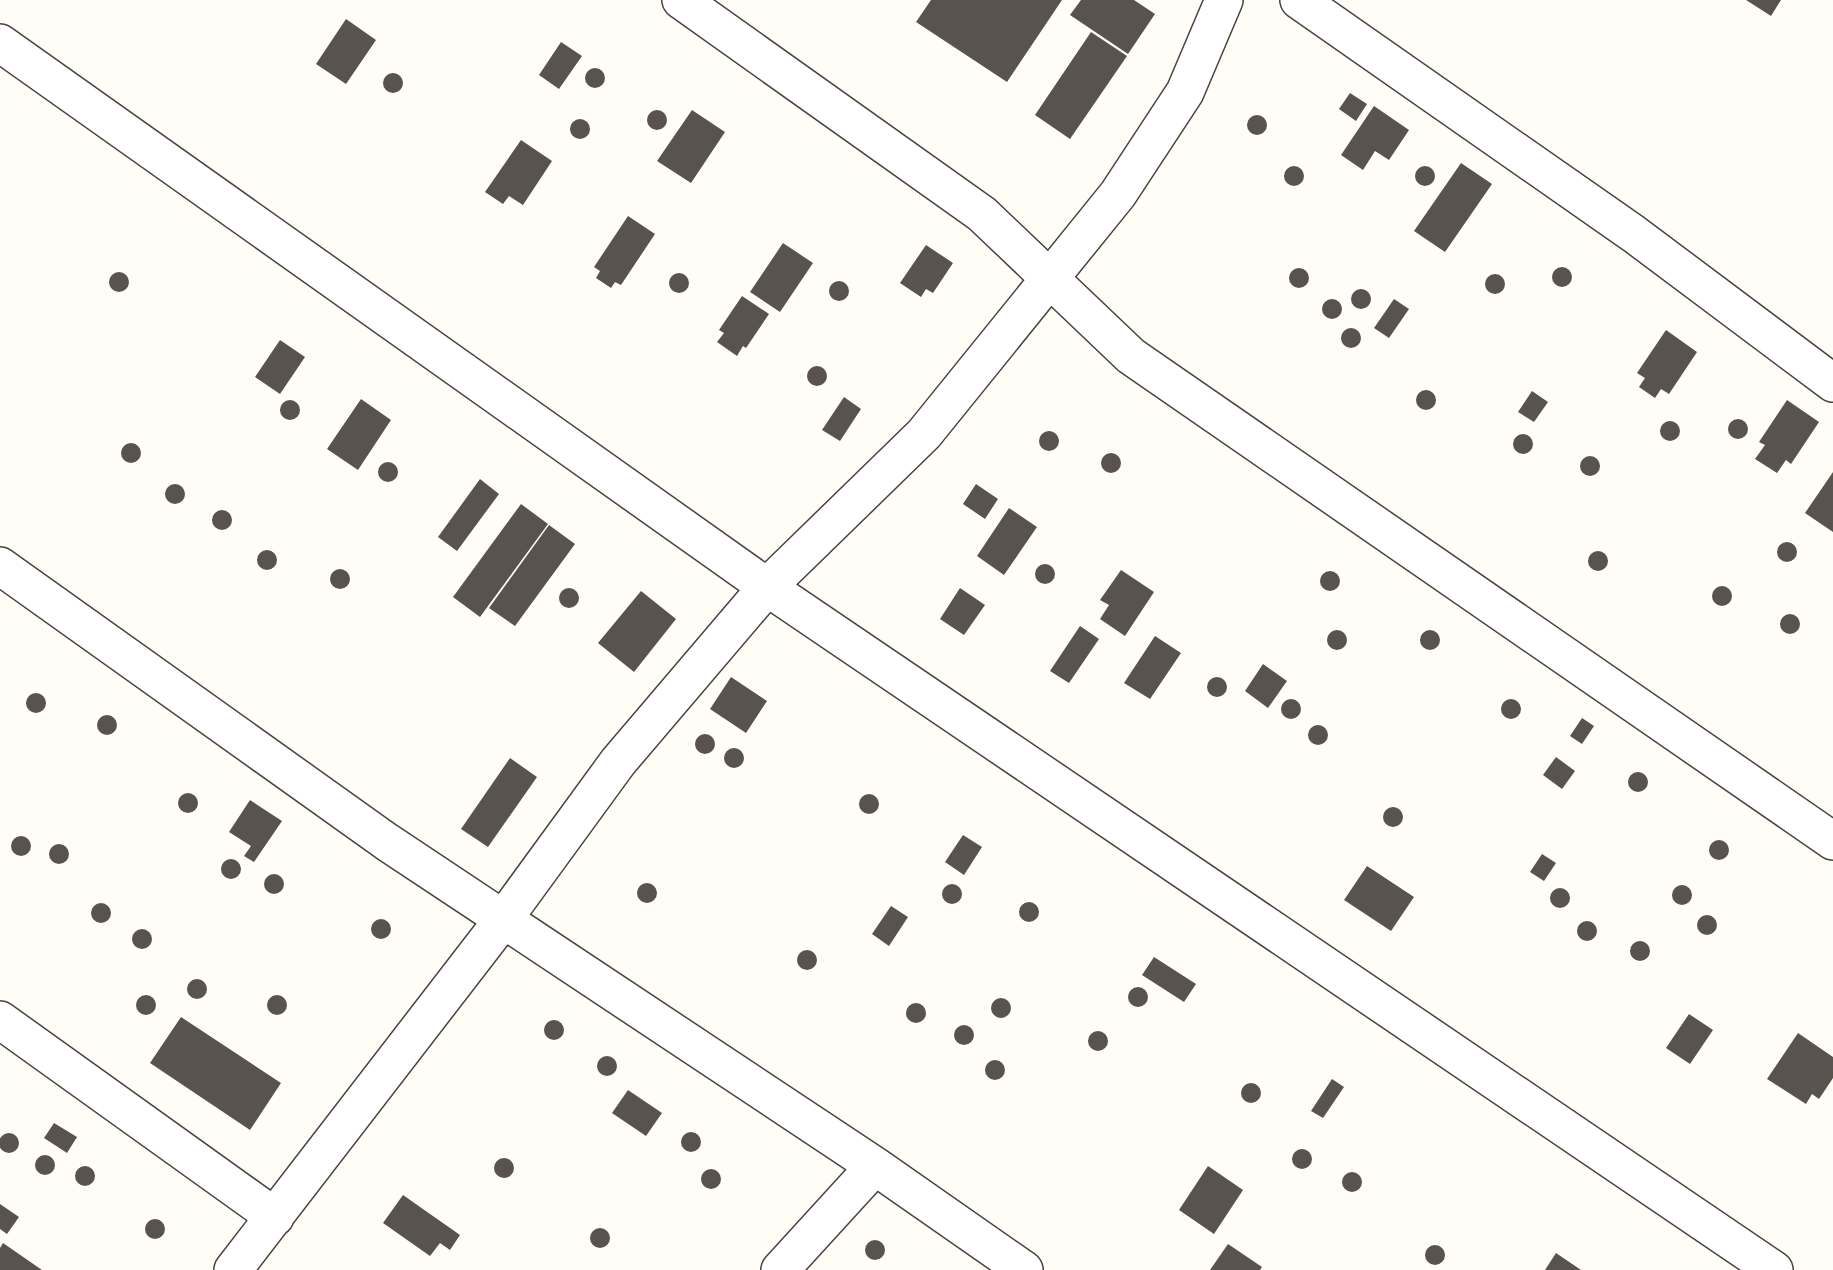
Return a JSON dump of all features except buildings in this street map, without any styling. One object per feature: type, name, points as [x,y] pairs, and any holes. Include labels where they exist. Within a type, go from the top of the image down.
[{"type":"street","points":[[681,0],[982,214],[1131,356],[1833,841]]},
{"type":"street","points":[[233,1270],[502,921],[618,762],[767,587],[924,434],[1118,194],[1185,92],[1224,0]]},
{"type":"street","points":[[1299,0],[1634,234],[1833,383]]},
{"type":"street","points":[[0,43],[767,587],[1774,1270]]},
{"type":"street","points":[[0,566],[387,842],[875,1167],[1024,1270]]},
{"type":"street","points":[[0,1020],[275,1217]]},
{"type":"street","points":[[780,1270],[875,1167]]}]
